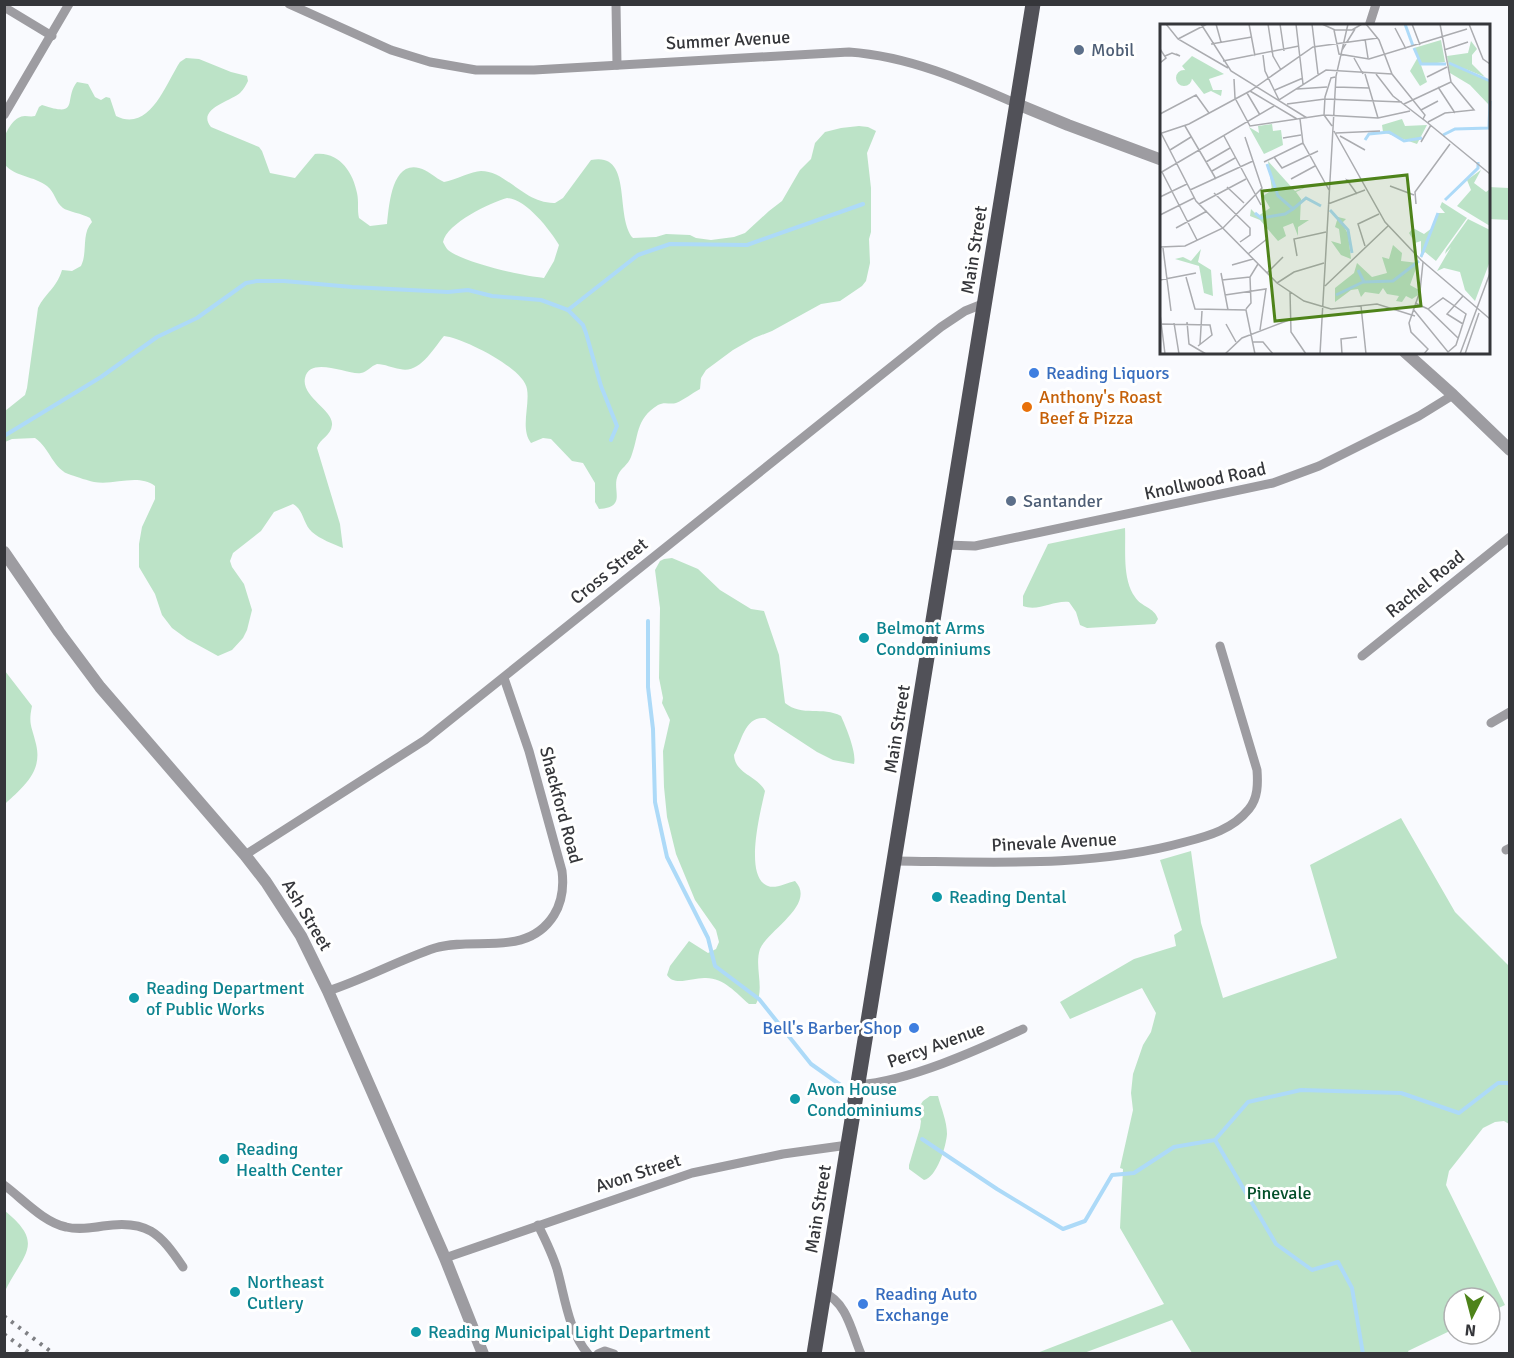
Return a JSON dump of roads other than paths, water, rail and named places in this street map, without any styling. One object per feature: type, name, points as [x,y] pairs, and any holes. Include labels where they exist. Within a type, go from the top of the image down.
[{"type":"main road","name":"Main Street","points":[[814,1353],[1033,4]]},
{"type":"street","points":[[4,115],[69,4]]},
{"type":"street","name":"Summer Avenue","points":[[289,4],[375,44],[444,65],[476,70],[534,70],[830,52],[889,56],[924,66],[1068,126],[1160,160]]},
{"type":"street","points":[[616,4],[617,65]]},
{"type":"street","points":[[1370,24],[1376,4]]},
{"type":"street","points":[[4,7],[52,36]]},
{"type":"street","name":"Cross Street","points":[[246,855],[425,740],[941,327],[965,310],[985,303]]},
{"type":"street","points":[[1407,354],[1454,395],[1509,450]]},
{"type":"street","name":"Knollwood Road","points":[[946,546],[975,546],[1274,483],[1319,466],[1419,416],[1454,395]]},
{"type":"street","name":"Rachel Road","points":[[1362,656],[1509,537]]},
{"type":"street","name":"Ash Street","points":[[4,552],[100,687],[246,855],[290,918],[328,991],[445,1258],[483,1353]]},
{"type":"street","name":"Pinevale Avenue","points":[[895,861],[1033,862],[1097,859],[1175,845],[1215,833],[1231,825],[1248,810],[1255,799],[1258,786],[1257,770],[1220,645]]},
{"type":"street","name":"Shackford Road","points":[[328,991],[437,948],[461,943],[510,943],[530,937],[547,925],[555,913],[562,890],[562,871],[526,742],[504,678]]},
{"type":"street","points":[[1491,723],[1509,712]]},
{"type":"street","name":"Percy Avenue","points":[[858,1084],[881,1082],[907,1074],[968,1053],[1023,1029]]},
{"type":"street","name":"Avon Street","points":[[445,1258],[692,1173],[783,1154],[848,1144]]},
{"type":"street","points":[[4,1185],[44,1217],[64,1227],[81,1228],[128,1223],[144,1227],[163,1240],[183,1267]]},
{"type":"street","points":[[538,1225],[556,1265],[571,1322],[579,1341],[588,1353]]},
{"type":"street","points":[[824,1293],[842,1306],[861,1353]]},
{"type":"street","points":[[598,1353],[605,1351],[614,1353]]},
{"type":"waterway","points":[[568,310],[638,255],[670,244],[747,245],[863,204]]},
{"type":"waterway","points":[[4,436],[101,377],[157,337],[197,318],[246,283],[284,281],[448,292],[468,290],[492,296],[541,300],[568,310],[583,325],[601,386],[617,426],[611,440]]},
{"type":"waterway","points":[[648,621],[648,687],[653,729],[655,802],[667,857],[708,938],[715,966],[759,999],[811,1064],[842,1086]]},
{"type":"waterway","points":[[1215,1140],[1248,1102],[1301,1090],[1401,1093],[1459,1113],[1498,1083],[1510,1083]]},
{"type":"waterway","points":[[922,1139],[1063,1229],[1085,1221],[1112,1175],[1134,1173],[1174,1147],[1215,1140],[1276,1244],[1312,1270],[1338,1262],[1352,1288],[1363,1354]]},
{"type":"railway","points":[[4,1316],[54,1354]]},
{"type":"railway","points":[[4,1334],[31,1354]]},
{"type":"place","name":"Mobil","points":[[1079,50]]},
{"type":"place","name":"Reading Liquors","points":[[1034,373]]},
{"type":"place","name":"Anthony's Roast Beef & Pizza","points":[[1027,407]]},
{"type":"place","name":"Santander","points":[[1011,501]]},
{"type":"place","name":"Belmont Arms Condominiums","points":[[864,638]]},
{"type":"place","name":"Reading Dental","points":[[937,897]]},
{"type":"place","name":"Reading Department of Public Works","points":[[134,998]]},
{"type":"place","name":"Bell's Barber Shop","points":[[914,1028]]},
{"type":"place","name":"Avon House Condominiums","points":[[795,1099]]},
{"type":"place","name":"Reading Health Center","points":[[224,1159]]},
{"type":"place","name":"Northeast Cutlery","points":[[235,1292]]},
{"type":"place","name":"Reading Auto Exchange","points":[[863,1304]]},
{"type":"place","name":"Reading Municipal Light Department","points":[[416,1332]]},
{"type":"park label","name":"Pinevale","points":[[1279,1193]]}]
